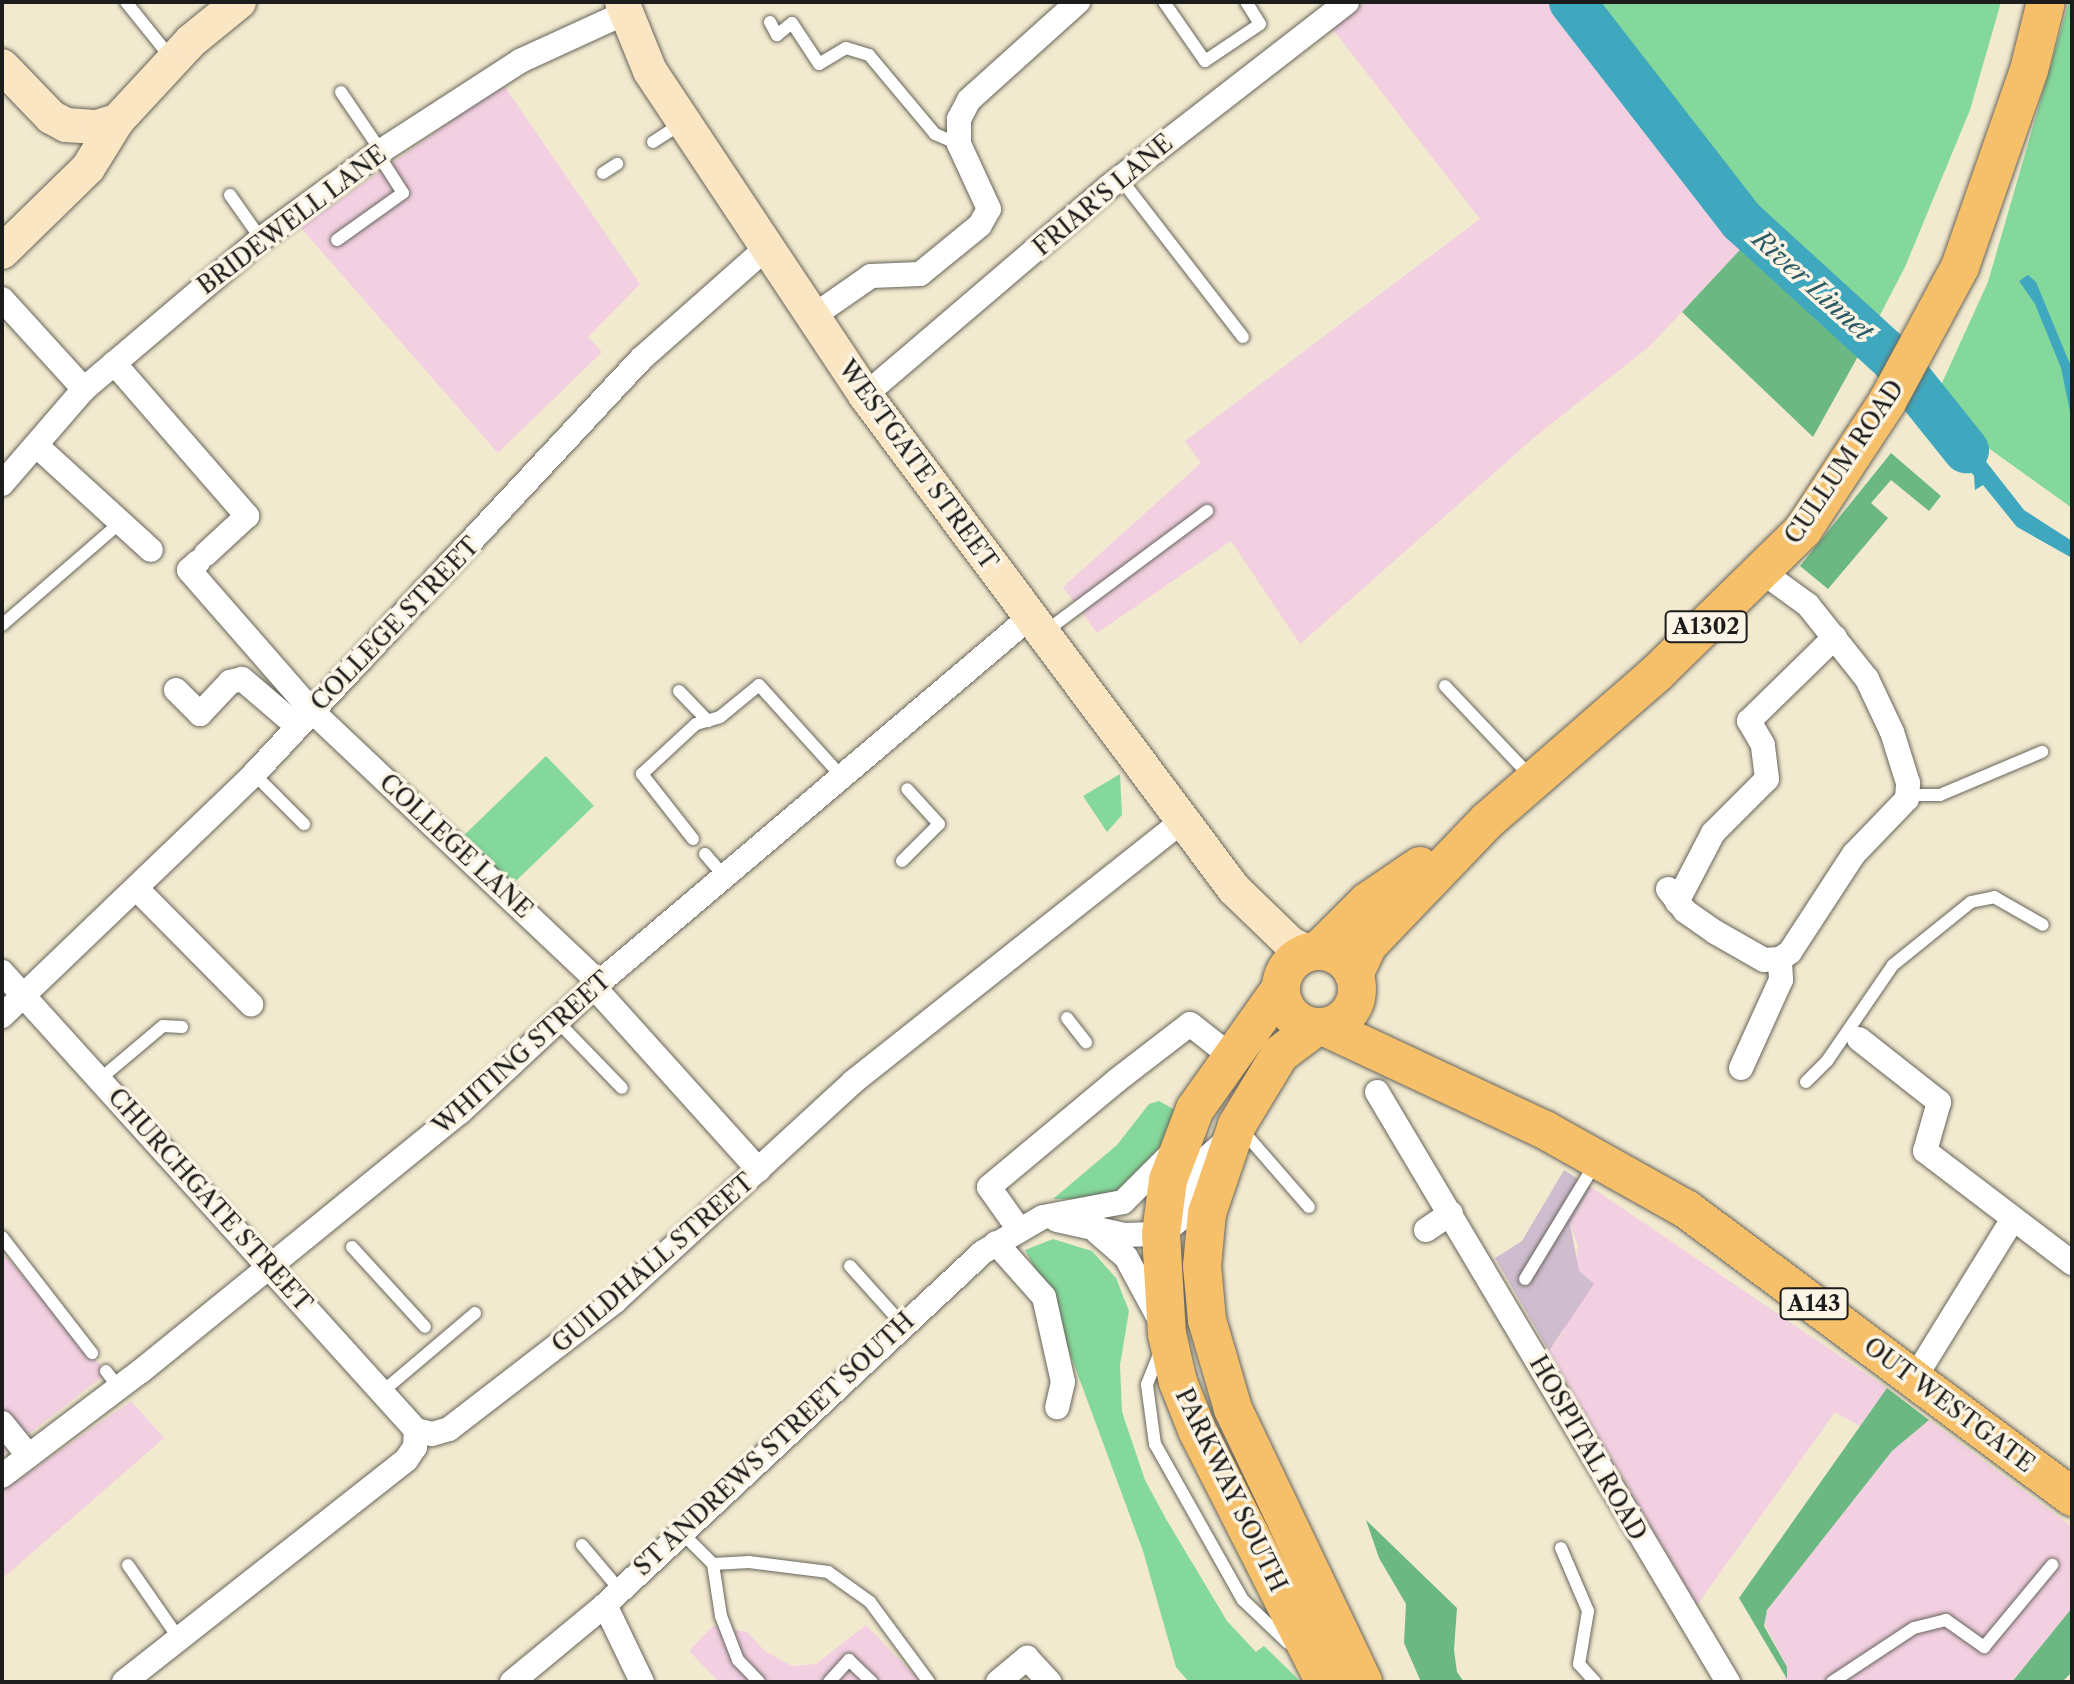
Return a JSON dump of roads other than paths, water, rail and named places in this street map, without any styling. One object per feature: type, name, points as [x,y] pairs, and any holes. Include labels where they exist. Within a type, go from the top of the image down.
[{"type":"main road","name":"CULLUM ROAD","points":[[1355,986],[1368,945],[1488,820],[1764,573],[1803,530],[1915,354],[1982,212],[2046,2]]},
{"type":"main road","name":"CULLUM ROAD","points":[[1297,966],[1367,902],[1488,820]]},
{"type":"main road","name":"A143","points":[[1321,1027],[1295,1019],[1297,966],[1340,957],[1355,986]]},
{"type":"main road","name":"PARKWAY SOUTH","points":[[1297,966],[1195,1109],[1177,1147],[1161,1234],[1167,1334],[1178,1382],[1197,1430],[1323,1682]]},
{"type":"main road","points":[[1321,1027],[1345,1016],[1355,986]]},
{"type":"main road","name":"OUT WESTGATE","points":[[1355,986],[1374,1024],[1545,1130],[1686,1209],[2072,1497]]},
{"type":"main road","name":"PARKWAY SOUTH","points":[[1321,1027],[1280,1054],[1234,1131],[1207,1213],[1202,1266],[1207,1320],[1233,1409],[1363,1682]]},
{"type":"main road","name":"OUT WESTGATE","points":[[1321,1027],[1545,1130]]},
{"type":"street","points":[[2,252],[88,168],[117,121],[173,61],[239,2]]},
{"type":"street","points":[[812,317],[871,276],[920,274],[980,225],[989,209],[959,144],[959,119],[969,100],[1078,2]]},
{"type":"street","name":"FRIAR'S LANE","points":[[865,395],[1120,178],[1347,2]]},
{"type":"street","name":"WESTGATE STREET","points":[[623,8],[650,71],[764,250],[865,395],[1182,821],[1297,966]]},
{"type":"street","name":"BRIDEWELL LANE","points":[[2,484],[84,389],[261,239],[380,153],[520,61],[623,8]]},
{"type":"street","points":[[2,66],[59,122],[68,152],[62,196]]},
{"type":"street","points":[[59,122],[97,127],[117,121]]},
{"type":"street","name":"COLLEGE STREET","points":[[2,1016],[26,998],[254,774],[641,359],[764,250]]},
{"type":"street","points":[[2,299],[84,389]]},
{"type":"street","points":[[114,363],[247,516],[189,570],[305,719]]},
{"type":"street","points":[[37,446],[151,550]]},
{"type":"street","points":[[1764,573],[1808,605],[1835,637],[1867,679],[1892,732],[1907,795],[1901,809],[1854,854],[1790,952],[1780,959],[1764,960],[1672,895],[1713,833],[1767,779],[1763,745],[1749,721],[1835,637]]},
{"type":"street","name":"WHITING STREET","points":[[2,1476],[112,1379],[270,1264],[332,1223],[723,875],[843,778],[878,757],[1037,625]]},
{"type":"street","points":[[176,690],[200,714],[230,682],[242,679],[305,719]]},
{"type":"street","name":"COLLEGE LANE","points":[[305,719],[597,984],[759,1170]]},
{"type":"street","name":"GUILDHALL STREET","points":[[416,1430],[432,1434],[449,1429],[615,1301],[853,1082],[1182,821]]},
{"type":"street","points":[[138,890],[251,1004]]},
{"type":"street","points":[[1741,1068],[1781,980],[1780,959]]},
{"type":"street","name":"CHURCHGATE STREET","points":[[2,972],[270,1264],[416,1430]]},
{"type":"street","points":[[1018,1228],[989,1187],[1112,1076],[1190,1024],[1232,1057]]},
{"type":"street","points":[[1852,1037],[1939,1102],[1925,1151],[2011,1222],[2072,1263]]},
{"type":"street","name":"HOSPITAL ROAD","points":[[1377,1092],[1728,1682]]},
{"type":"street","points":[[1043,1217],[1124,1235],[1161,1234],[1188,1213],[1202,1162],[1234,1131]]},
{"type":"street","name":"ST ANDREWS STREET SOUTH","points":[[512,1682],[612,1597],[902,1324],[996,1243],[1018,1228],[1043,1217],[1123,1202],[1142,1188],[1177,1147]]},
{"type":"street","points":[[1426,1230],[1451,1213]]},
{"type":"street","points":[[1914,1379],[2011,1222]]},
{"type":"street","points":[[1093,1228],[1126,1257],[1167,1334]]},
{"type":"street","points":[[996,1243],[1044,1297],[1063,1382],[1057,1407]]},
{"type":"street","points":[[2,1423],[28,1455]]},
{"type":"street","points":[[124,1682],[406,1460],[415,1447],[416,1430]]},
{"type":"street","points":[[612,1597],[642,1682]]},
{"type":"street","points":[[998,1682],[1027,1658],[1049,1682]]},
{"type":"lane","points":[[126,2],[173,61]]},
{"type":"lane","points":[[1164,2],[1205,61],[1260,24],[1246,2]]},
{"type":"lane","points":[[770,22],[777,35],[792,23],[819,64],[846,48],[869,55],[935,134],[959,144]]},
{"type":"lane","points":[[337,240],[403,193],[341,92]]},
{"type":"lane","points":[[653,142],[683,123]]},
{"type":"lane","points":[[603,173],[617,164]]},
{"type":"lane","points":[[1120,178],[1243,337]]},
{"type":"lane","points":[[230,195],[261,239]]},
{"type":"lane","points":[[1037,625],[1207,511]]},
{"type":"lane","points":[[2,625],[121,522]]},
{"type":"lane","points":[[693,839],[642,774],[696,724],[708,721],[759,685],[843,778]]},
{"type":"lane","points":[[1445,686],[1534,780]]},
{"type":"lane","points":[[679,691],[708,721]]},
{"type":"lane","points":[[1907,795],[1940,795],[2042,752]]},
{"type":"lane","points":[[254,774],[304,824]]},
{"type":"lane","points":[[902,861],[939,824],[907,789]]},
{"type":"lane","points":[[705,854],[723,875]]},
{"type":"lane","points":[[1806,1082],[1852,1037],[1893,965],[1971,902],[1994,897],[2043,925]]},
{"type":"lane","points":[[1067,1018],[1086,1042]]},
{"type":"lane","points":[[557,1021],[622,1088]]},
{"type":"lane","points":[[100,1079],[163,1026],[182,1027]]},
{"type":"lane","points":[[1234,1131],[1309,1207]]},
{"type":"lane","points":[[1525,1279],[1598,1159]]},
{"type":"lane","points":[[2,1237],[92,1353]]},
{"type":"lane","points":[[352,1247],[425,1327]]},
{"type":"lane","points":[[850,1266],[902,1324]]},
{"type":"lane","points":[[382,1392],[475,1313]]},
{"type":"lane","points":[[681,1532],[713,1564],[721,1616],[738,1660],[759,1682]]},
{"type":"lane","points":[[582,1545],[612,1597]]},
{"type":"lane","points":[[1561,1548],[1588,1611],[1579,1664],[1595,1682]]},
{"type":"lane","points":[[713,1564],[749,1562],[828,1572],[870,1602],[929,1682]]},
{"type":"lane","points":[[128,1565],[180,1640]]},
{"type":"lane","points":[[1832,1682],[1914,1628],[1946,1620],[1984,1647],[2052,1565]]},
{"type":"lane","points":[[829,1682],[849,1660],[872,1682]]},
{"type":"water","points":[[2028,275],[2036,282],[2072,369],[2072,421],[2061,368],[2035,304],[2019,281]]},
{"type":"water","points":[[1933,394],[2024,510],[2072,541],[2072,558],[2017,527],[1983,485],[1975,490],[1974,476],[1923,409]]},
{"type":"waterway","name":"River Linnet","points":[[1572,2],[1742,221],[1893,359],[1966,450]]}]
